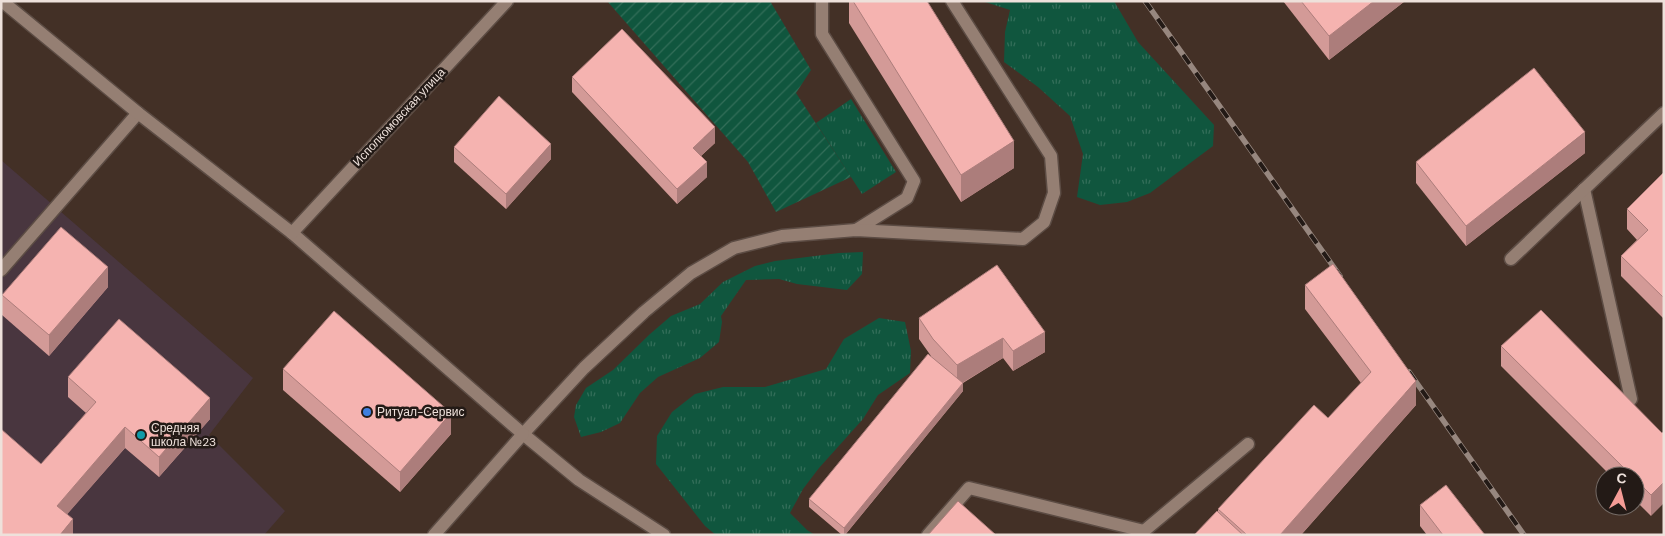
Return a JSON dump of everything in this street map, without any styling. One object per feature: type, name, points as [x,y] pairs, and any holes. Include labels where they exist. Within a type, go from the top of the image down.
[{"type":"street","points":[[2,1],[138,113],[292,233],[578,480],[664,535]]},
{"type":"street","name":"Исполкомовская улица","points":[[292,233],[507,1]]},
{"type":"street","points":[[822,1],[822,34],[914,180],[908,198],[856,230]]},
{"type":"street","points":[[434,535],[584,368],[644,312],[691,273],[734,248],[782,236],[856,230],[1023,239],[1044,222],[1054,193],[1050,156],[952,1]]},
{"type":"street","points":[[1,270],[138,113]]},
{"type":"street","points":[[1511,259],[1664,113]]},
{"type":"street","points":[[1584,189],[1631,399]]},
{"type":"street","points":[[928,535],[969,488],[1144,531],[1248,444]]},
{"type":"shaded area","points":[[1,160],[253,378],[209,435],[285,511],[264,535],[1,535]]},
{"type":"green space","points":[[607,1],[770,1],[811,70],[796,93],[851,177],[776,212],[748,162]]},
{"type":"green space","points":[[982,1],[1114,1],[1138,42],[1214,125],[1213,146],[1150,193],[1127,202],[1100,205],[1077,197],[1083,154],[1070,116],[1038,87],[1004,62],[1005,32],[1010,10]]},
{"type":"green space","points":[[851,99],[896,172],[862,194],[816,123]]},
{"type":"green space","points":[[863,252],[862,274],[847,290],[797,284],[779,279],[746,280],[721,316],[719,342],[700,358],[658,377],[640,393],[620,423],[601,432],[581,437],[574,417],[576,405],[586,388],[613,370],[671,316],[700,304],[723,282],[755,266],[775,261]]},
{"type":"green space","points":[[879,318],[905,322],[911,351],[910,373],[878,395],[863,419],[819,468],[803,489],[790,513],[807,530],[815,535],[716,535],[705,526],[656,464],[657,436],[672,412],[695,394],[723,387],[765,387],[826,369],[844,339]]},
{"type":"building","points":[[853,1],[927,1],[1014,141],[961,175]]},
{"type":"building","points":[[1301,1],[1374,1],[1329,36]]},
{"type":"building","points":[[622,29],[715,127],[693,148],[707,162],[677,189],[572,77]]},
{"type":"building","points":[[1534,68],[1585,132],[1466,226],[1416,162]]},
{"type":"building","points":[[499,96],[551,144],[506,194],[454,147]]},
{"type":"building","points":[[1664,172],[1664,298],[1621,256],[1648,230],[1627,209]]},
{"type":"building","points":[[61,227],[108,267],[49,335],[2,295]]},
{"type":"building","points":[[1333,264],[1416,381],[1280,535],[1247,535],[1218,509],[1314,405],[1328,418],[1371,372],[1305,285]]},
{"type":"building","points":[[997,265],[1045,332],[1013,351],[1003,338],[957,365],[933,339],[919,318]]},
{"type":"building","points":[[1541,310],[1662,433],[1664,431],[1664,482],[1651,495],[1645,489],[1645,466],[1622,466],[1501,346]]},
{"type":"building","name":"Ритуал-Сервис","points":[[334,311],[451,413],[400,472],[283,369]]},
{"type":"building","name":"Средняя школа №23","points":[[119,319],[210,398],[159,457],[125,427],[57,506],[73,519],[60,535],[1,535],[1,429],[41,464],[96,402],[68,377]]},
{"type":"building","points":[[928,354],[963,383],[844,528],[809,499]]},
{"type":"building","points":[[1446,485],[1485,535],[1443,535],[1420,505]]},
{"type":"building","points":[[958,501],[996,535],[928,535]]},
{"type":"building","points":[[1217,511],[1243,535],[1194,535]]},
{"type":"railway","points":[[1145,1],[1340,276]]},
{"type":"railway","points":[[1409,372],[1524,535]]},
{"type":"place","name":"Ритуал-Сервис","points":[[367,412]]},
{"type":"place","name":"Средняя школа №23","points":[[141,435]]}]
